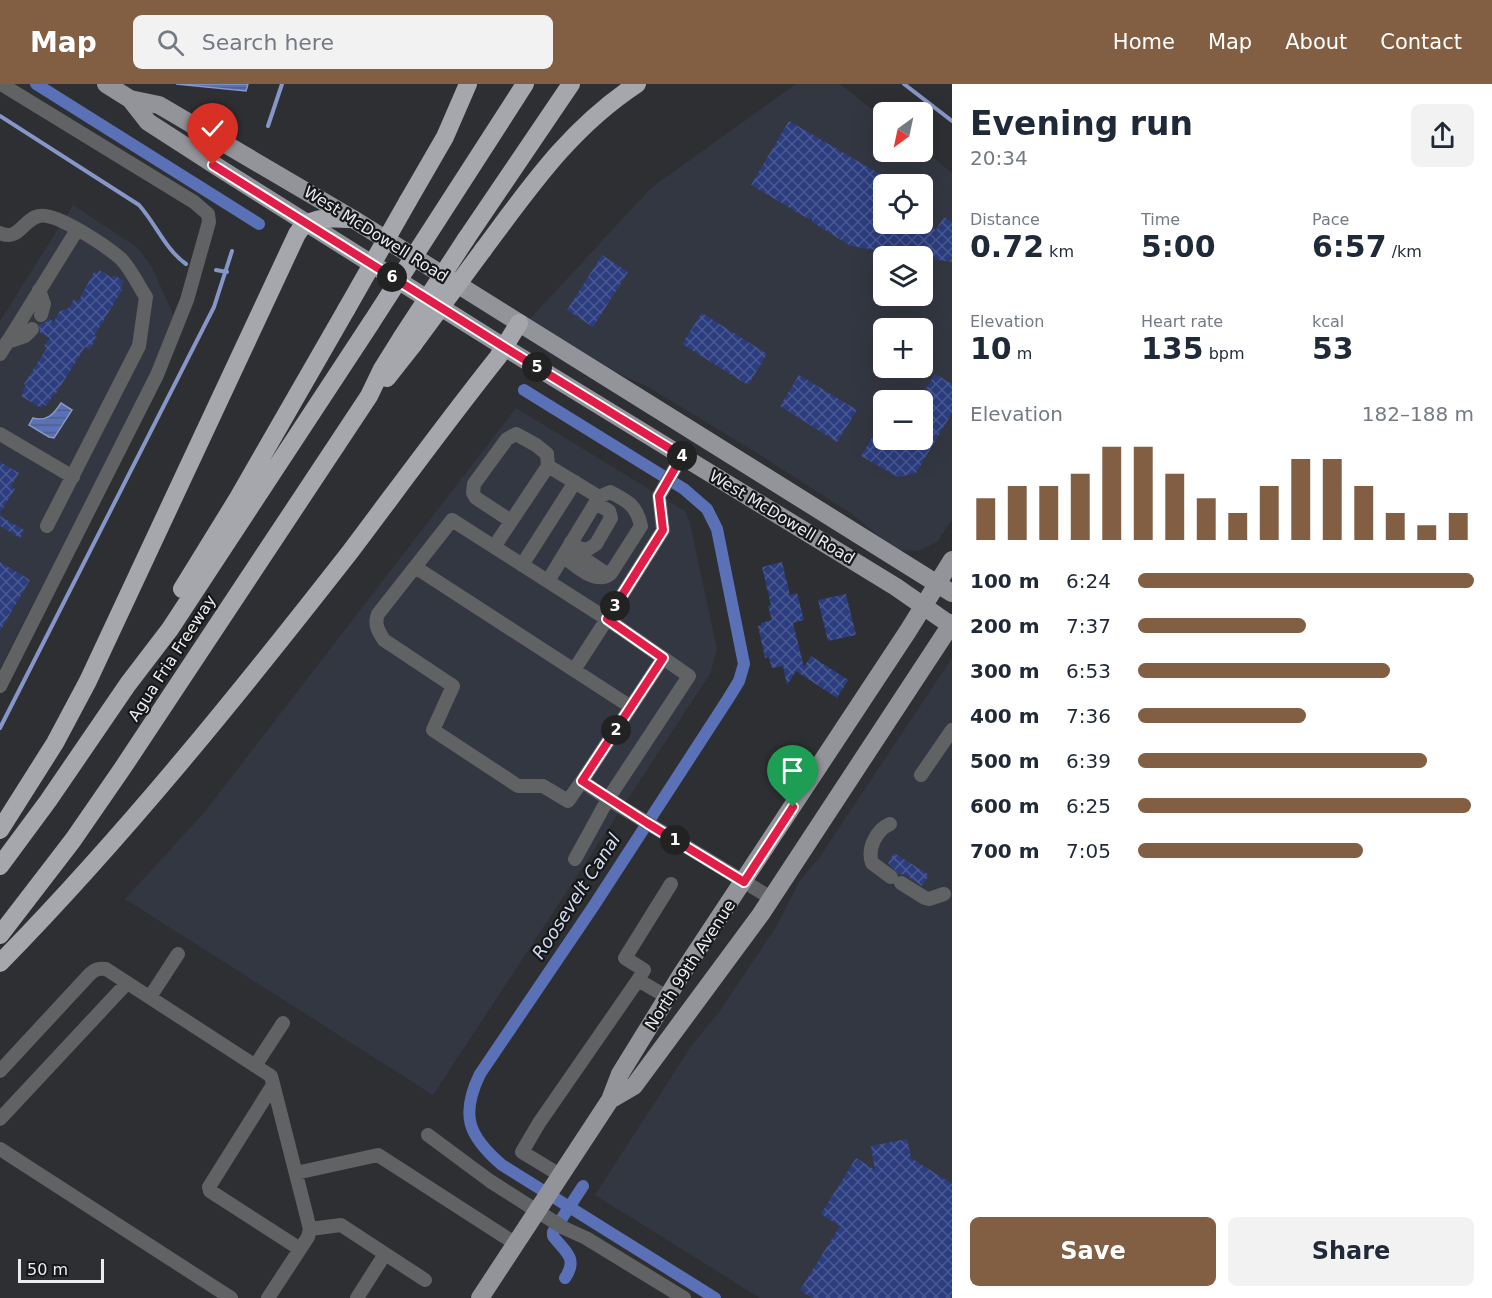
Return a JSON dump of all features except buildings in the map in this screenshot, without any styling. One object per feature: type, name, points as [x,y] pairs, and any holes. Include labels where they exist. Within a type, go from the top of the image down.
[{"type":"highway","points":[[128,684],[162,621],[238,498],[445,137],[468,84]]},
{"type":"highway","points":[[128,684],[170,629],[525,84]]},
{"type":"highway","points":[[407,341],[466,239],[571,84]]},
{"type":"highway","points":[[407,341],[483,250],[561,148],[590,119],[637,84]]},
{"type":"highway","points":[[0,830],[55,743],[88,681],[302,225],[315,220],[353,219]]},
{"type":"highway","points":[[0,963],[106,850],[192,749],[349,552],[498,357],[519,323]]},
{"type":"highway","name":"Agua Fria Freeway","points":[[0,935],[67,848],[116,778],[369,396],[390,375],[407,341]]},
{"type":"highway","name":"Agua Fria Freeway","points":[[0,866],[48,801],[128,684]]},
{"type":"main road","name":"West McDowell Road","points":[[106,84],[130,99],[148,122],[504,347],[952,625]]},
{"type":"main road","name":"West McDowell Road","points":[[130,99],[159,105],[353,219],[945,588]]},
{"type":"main road","name":"North 99th Avenue","points":[[480,1298],[548,1199],[610,1100],[620,1074],[667,997],[924,606],[945,588],[952,560]]},
{"type":"main road","name":"North 99th Avenue","points":[[610,1100],[634,1086],[771,898],[952,625]]},
{"type":"lane","points":[[0,686],[158,375],[187,300],[209,222],[208,214],[194,202],[1,84]]},
{"type":"lane","points":[[0,233],[5,236],[17,233],[31,219],[46,215],[60,219],[121,259],[146,297],[139,346],[47,526]]},
{"type":"lane","points":[[4,348],[76,230]]},
{"type":"lane","points":[[39,290],[44,304],[41,315]]},
{"type":"lane","points":[[4,348],[25,336],[32,329]]},
{"type":"lane","points":[[0,434],[73,477]]},
{"type":"lane","points":[[494,547],[548,466],[547,454],[516,434],[507,439],[474,484],[472,493],[510,521]]},
{"type":"lane","points":[[574,670],[663,530],[659,496],[682,456]]},
{"type":"lane","points":[[548,466],[575,482],[598,500],[609,511],[611,518],[596,544],[588,550],[567,549]]},
{"type":"lane","points":[[522,565],[575,482]]},
{"type":"lane","points":[[548,581],[567,549],[598,500],[610,492],[625,499],[638,513],[641,526],[611,573],[604,572],[567,549]]},
{"type":"lane","points":[[575,859],[608,799],[689,675],[607,619],[452,520],[378,614],[375,622],[384,640],[453,686],[433,730],[518,786],[543,786],[568,801],[663,658]]},
{"type":"lane","points":[[415,567],[631,707]]},
{"type":"lane","points":[[921,775],[952,730]]},
{"type":"lane","points":[[582,781],[771,898]]},
{"type":"lane","points":[[890,824],[882,830],[870,852],[872,863],[925,898],[929,899],[944,894]]},
{"type":"lane","points":[[671,884],[625,958],[644,970],[539,1123],[522,1152],[564,1228],[586,1238],[684,1298]]},
{"type":"lane","points":[[150,998],[178,954]]},
{"type":"lane","points":[[0,1071],[94,970],[106,969],[271,1076],[310,1229],[308,1237],[268,1298]]},
{"type":"lane","points":[[638,980],[667,997]]},
{"type":"lane","points":[[0,1119],[127,983]]},
{"type":"lane","points":[[255,1066],[283,1023]]},
{"type":"lane","points":[[273,1085],[209,1187],[210,1191],[300,1249]]},
{"type":"lane","points":[[428,1136],[490,1181],[548,1199]]},
{"type":"lane","points":[[0,1149],[231,1298]]},
{"type":"lane","points":[[296,1173],[378,1155],[516,1244]]},
{"type":"lane","points":[[310,1229],[341,1225],[425,1280]]},
{"type":"lane","points":[[357,1298],[385,1254]]},
{"type":"shaded area","points":[[796,84],[840,84],[873,110],[873,162],[933,162],[933,157],[952,173],[952,520],[937,542],[919,551],[892,547],[852,514],[757,453],[648,387],[605,367],[529,320],[651,188]]},
{"type":"shaded area","points":[[73,205],[138,248],[153,269],[175,319],[173,330],[0,669],[0,321]]},
{"type":"shaded area","points":[[516,408],[685,511],[690,523],[717,649],[710,674],[433,1095],[125,899],[203,814]]},
{"type":"shaded area","points":[[952,658],[952,1298],[760,1298],[595,1195],[692,1045],[719,1012],[776,927],[799,882],[821,855]]},
{"type":"water","points":[[176,84],[248,84],[246,91]]},
{"type":"water","points":[[61,403],[72,410],[54,438],[29,425],[33,418],[42,419],[50,416]]},
{"type":"waterway","name":"Roosevelt Canal","points":[[36,84],[259,224]]},
{"type":"waterway","points":[[268,126],[282,84]]},
{"type":"waterway","points":[[904,84],[952,121]]},
{"type":"waterway","points":[[0,116],[139,205],[166,244],[186,264]]},
{"type":"waterway","points":[[0,728],[214,307],[232,251]]},
{"type":"waterway","points":[[216,270],[227,272]]},
{"type":"waterway","name":"Roosevelt Canal","points":[[524,390],[684,489],[707,509],[717,529],[744,664],[739,681],[728,699],[593,907],[480,1074],[470,1101],[471,1124],[481,1144],[502,1165],[715,1298]]},
{"type":"waterway","points":[[565,1278],[571,1265],[570,1260],[553,1236],[553,1232],[583,1186]]},
{"type":"route","points":[[213,165],[682,456],[659,496],[663,530],[607,619],[663,658],[582,781],[744,882],[793,807]]}]
